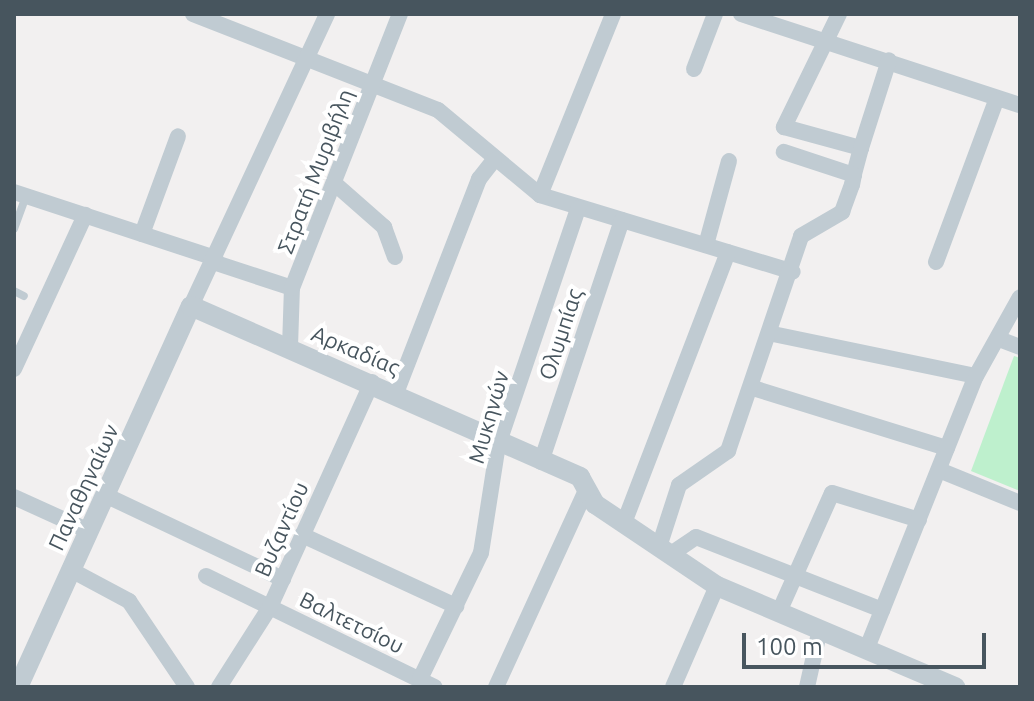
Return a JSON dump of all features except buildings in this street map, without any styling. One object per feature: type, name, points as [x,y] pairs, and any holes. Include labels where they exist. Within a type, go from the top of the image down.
[{"type":"street","points":[[193,14],[232,21],[308,61],[438,110],[494,160],[540,195],[793,272]]},
{"type":"street","points":[[191,306],[308,61],[327,14]]},
{"type":"street","name":"Στρατή Μυριβήλη","points":[[290,347],[292,288],[400,14]]},
{"type":"street","points":[[540,195],[613,14]]},
{"type":"street","points":[[694,69],[715,14]]},
{"type":"street","points":[[741,14],[822,36],[996,101],[1020,105]]},
{"type":"street","points":[[839,14],[822,36],[784,127],[861,148]]},
{"type":"street","points":[[665,550],[673,494],[728,451],[773,334],[801,236],[842,212],[889,60]]},
{"type":"street","points":[[936,262],[996,101]]},
{"type":"street","points":[[142,234],[178,136]]},
{"type":"street","points":[[784,152],[854,175]]},
{"type":"street","points":[[396,393],[479,179],[494,160]]},
{"type":"street","points":[[706,245],[729,161]]},
{"type":"street","points":[[334,183],[384,227],[395,257]]},
{"type":"street","points":[[20,194],[292,288]]},
{"type":"street","name":"Μυκηνών","points":[[428,683],[456,606],[481,553],[498,445],[578,208]]},
{"type":"street","points":[[14,369],[85,215]]},
{"type":"street","name":"Ολυμπίας","points":[[541,462],[622,220]]},
{"type":"street","points":[[624,523],[728,252]]},
{"type":"street","points":[[867,648],[976,376],[1020,297]]},
{"type":"street","name":"Αρκαδίας","points":[[191,306],[372,382],[498,445],[580,477],[595,504],[717,586],[955,687]]},
{"type":"street","name":"Παναθηναίων","points":[[18,687],[191,306]]},
{"type":"street","points":[[773,334],[976,376]]},
{"type":"street","points":[[999,339],[1020,347]]},
{"type":"street","name":"Βυζαντίου","points":[[219,687],[270,607],[372,382]]},
{"type":"street","points":[[753,388],[947,448]]},
{"type":"street","points":[[939,470],[1020,503]]},
{"type":"street","points":[[496,687],[587,488]]},
{"type":"street","points":[[779,612],[794,574],[838,490],[919,520]]},
{"type":"street","points":[[105,495],[283,579]]},
{"type":"street","points":[[14,497],[89,531]]},
{"type":"street","points":[[302,535],[456,606]]},
{"type":"street","points":[[665,550],[696,537],[882,610]]},
{"type":"street","points":[[71,570],[129,601],[187,687]]},
{"type":"street","name":"Βαλτετσίου","points":[[206,576],[428,683]]},
{"type":"street","points":[[673,687],[717,586]]},
{"type":"street","points":[[807,687],[820,629]]},
{"type":"lane","points":[[14,229],[20,194]]},
{"type":"lane","points":[[14,291],[24,296]]},
{"type":"green space","points":[[1014,356],[1020,358],[1020,491],[971,471]]}]
